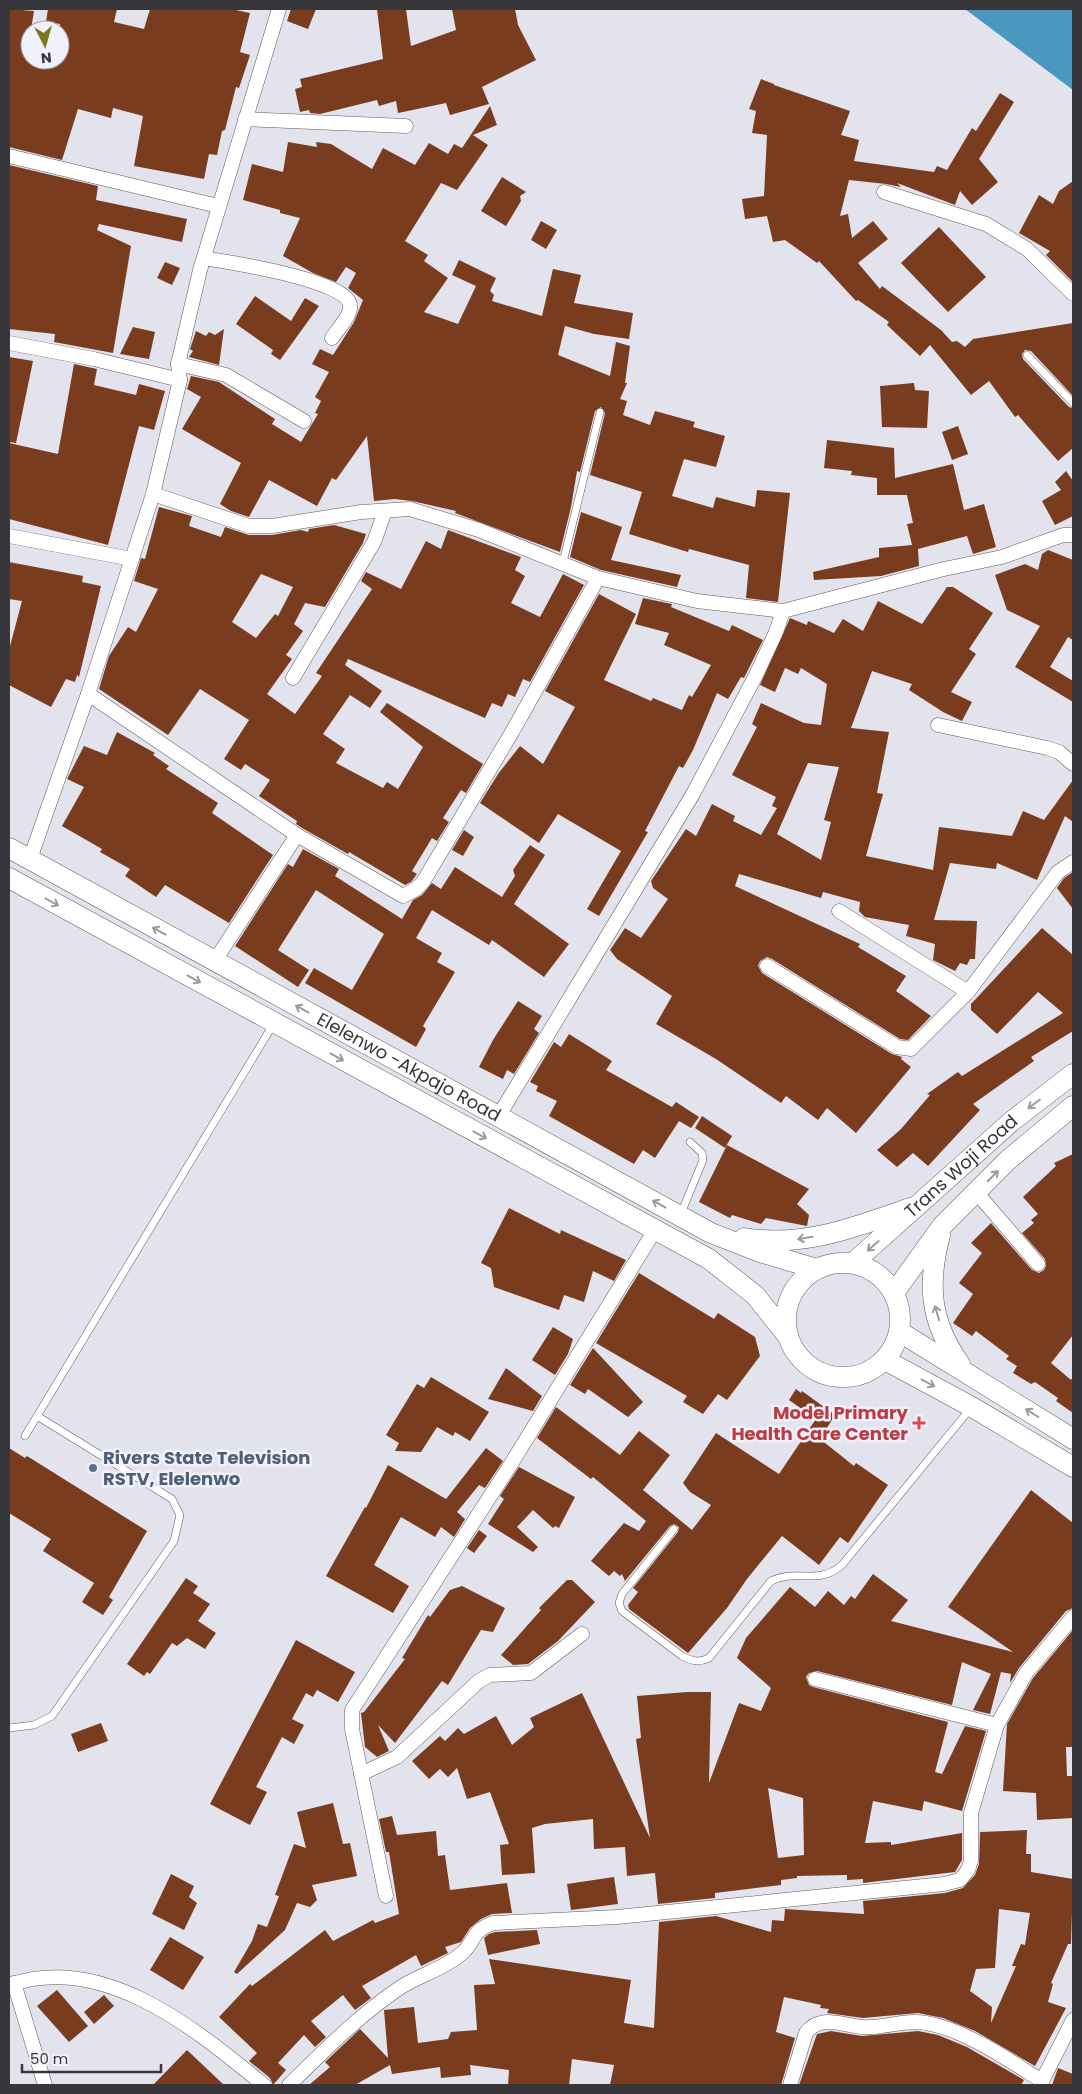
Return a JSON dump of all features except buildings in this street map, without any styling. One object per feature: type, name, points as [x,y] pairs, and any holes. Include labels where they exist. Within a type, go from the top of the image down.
[{"type":"main road","name":"Elelenwo -Akpajo Road","points":[[9,848],[711,1233],[760,1252],[817,1269]]},
{"type":"main road","name":"Elelenwo -Akpajo Road","points":[[9,878],[709,1259],[755,1295],[786,1334]]},
{"type":"main road","name":"Trans Woji Road","points":[[853,1263],[1012,1121],[1073,1074]]},
{"type":"main road","name":"Trans Woji Road","points":[[894,1293],[942,1226],[1008,1160],[1073,1106]]},
{"type":"main road","points":[[711,1233],[763,1241],[802,1240],[850,1230],[919,1205]]},
{"type":"main road","points":[[942,1226],[934,1258],[931,1295],[945,1343],[966,1371]]},
{"type":"main road","points":[[835,1263],[853,1263],[871,1269],[886,1281],[894,1293],[901,1314],[900,1332],[893,1349],[885,1360],[864,1374],[844,1378],[825,1375],[807,1366],[794,1352],[786,1334],[785,1314],[791,1295],[802,1279],[817,1269],[835,1263]]},
{"type":"main road","points":[[900,1332],[966,1371],[1073,1439]]},
{"type":"main road","points":[[885,1360],[972,1407],[1073,1466]]},
{"type":"street","points":[[30,859],[88,694],[153,494],[180,380],[178,364],[204,258],[218,206],[279,9]]},
{"type":"street","points":[[245,119],[406,126]]},
{"type":"street","points":[[9,156],[218,206]]},
{"type":"street","points":[[884,192],[986,224],[1027,249],[1073,294]]},
{"type":"street","points":[[204,258],[290,274],[344,294],[350,302],[350,310],[332,338]]},
{"type":"street","points":[[9,343],[94,359],[180,380]]},
{"type":"street","points":[[178,364],[226,375],[304,421]]},
{"type":"street","points":[[153,494],[249,526],[272,526],[362,512],[410,509],[479,530],[563,562],[598,578],[697,601],[783,611],[944,569],[1002,557],[1063,536],[1073,535]]},
{"type":"street","points":[[293,678],[374,542],[385,511]]},
{"type":"street","points":[[9,536],[132,559]]},
{"type":"street","points":[[88,694],[297,835],[404,896],[416,889],[515,727],[598,578]]},
{"type":"street","points":[[498,1117],[693,794],[756,675],[776,632],[783,611]]},
{"type":"street","points":[[938,725],[1047,748],[1059,752],[1073,764]]},
{"type":"street","points":[[214,962],[297,835]]},
{"type":"street","points":[[767,966],[903,1049],[911,1049],[968,992],[1058,872],[1073,862]]},
{"type":"street","points":[[839,911],[968,992]]},
{"type":"street","points":[[976,1192],[1038,1264]]},
{"type":"street","points":[[386,1896],[352,1728],[352,1710],[511,1464],[655,1230]]},
{"type":"street","points":[[289,2085],[350,2026],[374,2006],[403,1986],[462,1954],[479,1928],[493,1923],[635,1916],[944,1884],[960,1880],[966,1876],[971,1861],[971,1813],[997,1725],[1026,1673],[1073,1617]]},
{"type":"street","points":[[361,1774],[398,1757],[479,1681],[490,1675],[531,1673],[582,1634]]},
{"type":"street","points":[[814,1679],[997,1725]]},
{"type":"street","points":[[45,2085],[11,1984],[48,1976],[77,1978],[112,1987],[149,2004],[202,2035],[264,2085]]},
{"type":"street","points":[[790,2085],[806,2033],[811,2026],[822,2021],[864,2027],[926,2023],[946,2028],[991,2050],[1041,2083],[1073,2020]]},
{"type":"lane","points":[[1027,355],[1073,403]]},
{"type":"lane","points":[[563,562],[600,412]]},
{"type":"lane","points":[[25,1436],[274,1023]]},
{"type":"lane","points":[[680,1216],[703,1160],[702,1153],[690,1142]]},
{"type":"lane","points":[[674,1529],[622,1594],[619,1603],[622,1611],[682,1656],[692,1661],[702,1661],[709,1658],[771,1582],[782,1576],[820,1576],[832,1574],[842,1565],[972,1407]]},
{"type":"lane","points":[[9,1728],[34,1725],[52,1716],[174,1541],[180,1515],[172,1499],[38,1416]]},
{"type":"water","points":[[965,9],[1073,9],[1073,90]]},
{"type":"place","name":"Model Primary Health Care Center","points":[[919,1423]]},
{"type":"place","name":"Rivers State Television RSTV, Elelenwo","points":[[93,1468]]}]
